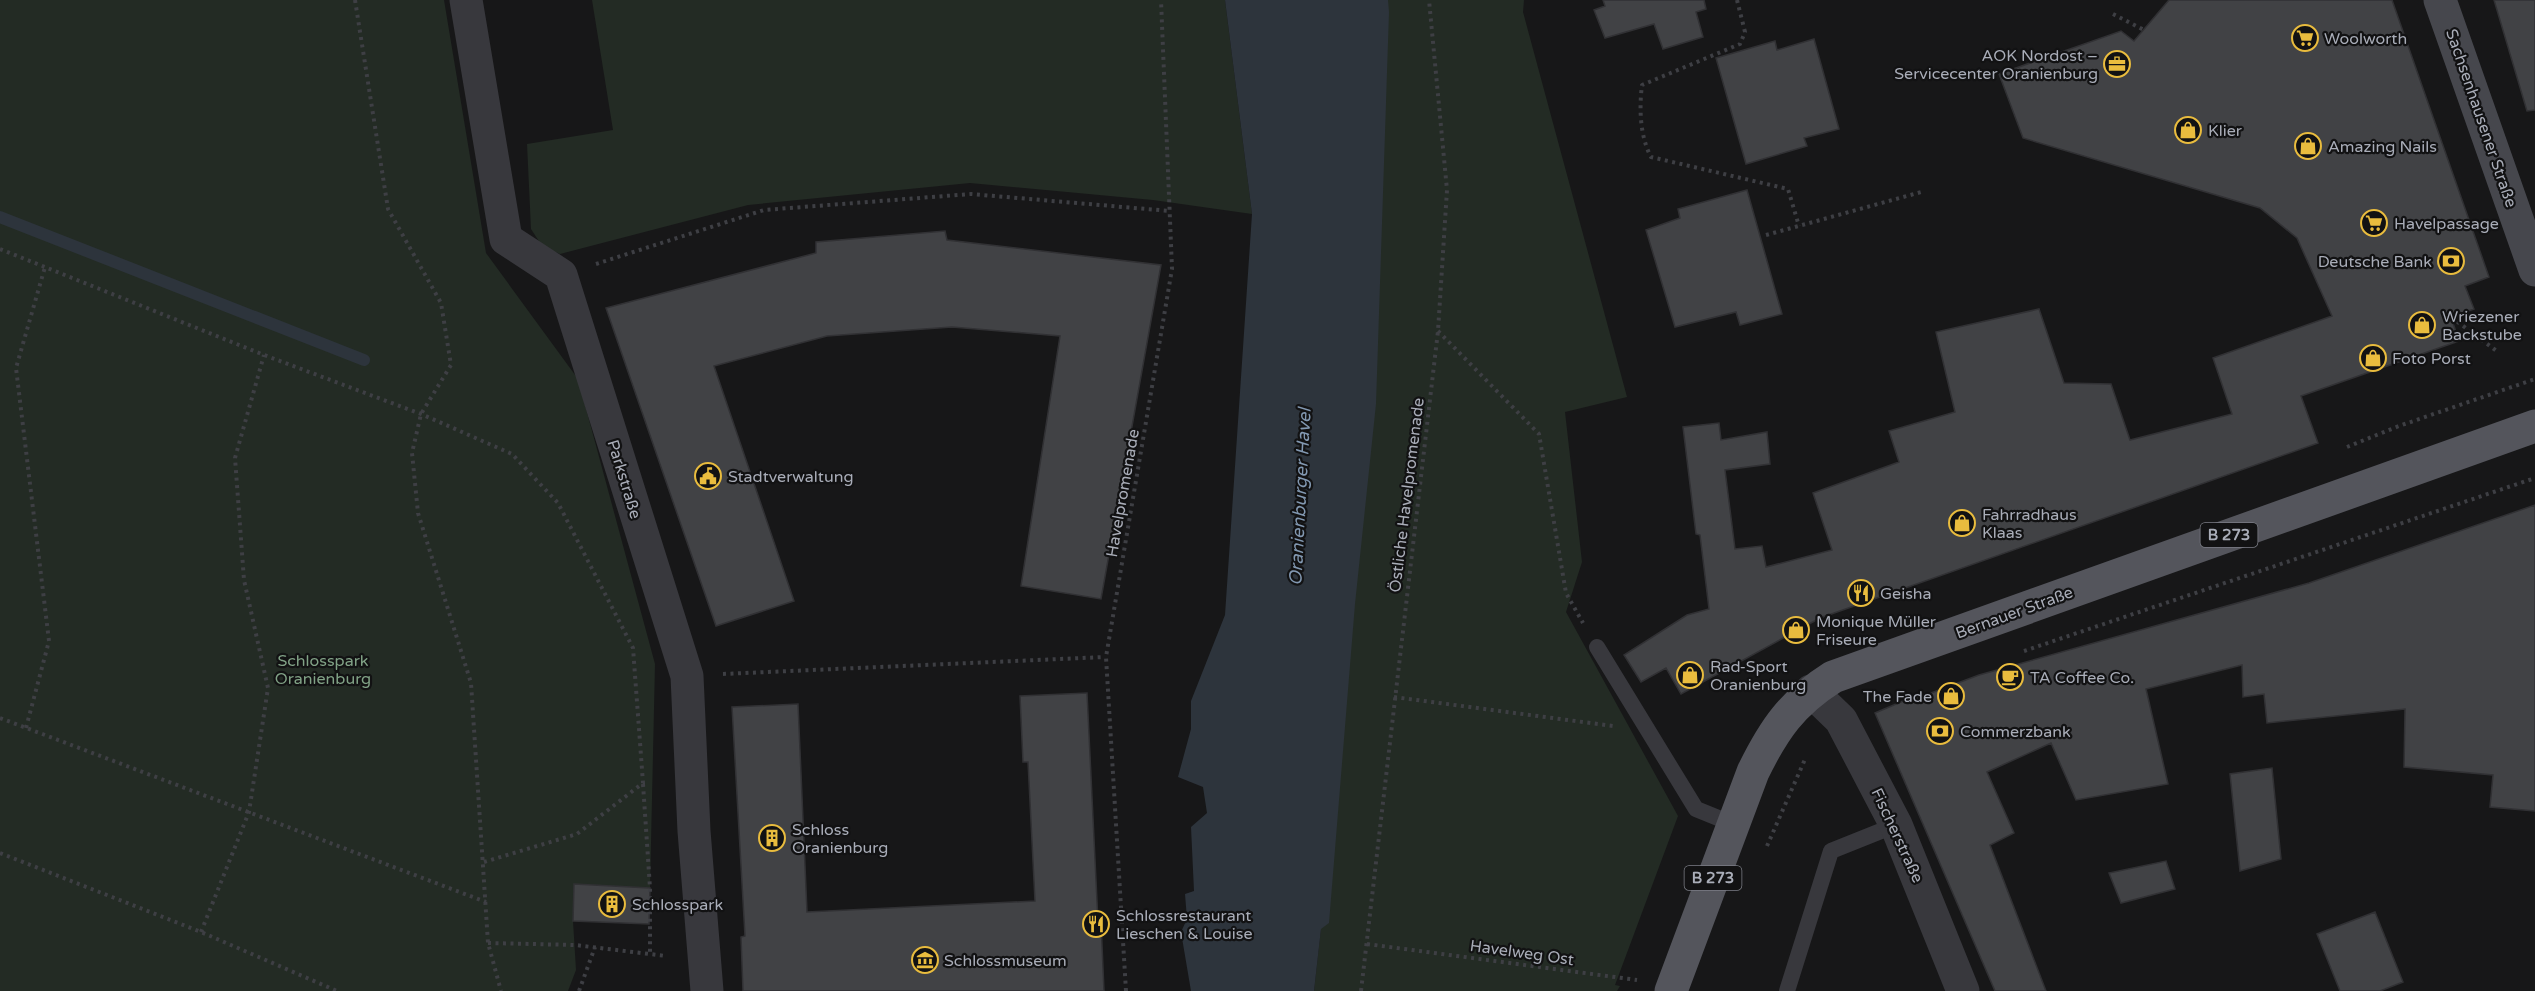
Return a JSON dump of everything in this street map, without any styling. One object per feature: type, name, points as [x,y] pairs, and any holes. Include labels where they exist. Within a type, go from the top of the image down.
[{"type":"main road","name":"Sachsenhausener Straße","points":[[2440,0],[2535,270]]},
{"type":"main road","name":"Bernauer Straße","points":[[1672,988],[1733,824],[1770,738],[1788,712],[1811,691],[1833,677],[2535,426]]},
{"type":"street","points":[[466,0],[506,239],[561,275]]},
{"type":"street","name":"Parkstraße","points":[[561,275],[687,675],[705,976]]},
{"type":"street","name":"Fischerstraße","points":[[1811,691],[1841,720],[1896,825],[1963,991]]},
{"type":"lane","points":[[1597,647],[1646,731],[1696,809],[1733,824]]},
{"type":"lane","points":[[1787,991],[1831,851],[1896,825]]},
{"type":"path","points":[[355,0],[388,209],[441,303],[451,365],[421,414],[412,453],[418,513],[471,683],[488,943],[501,991]]},
{"type":"path","name":"Havelpromenade","points":[[1126,991],[1106,657],[1172,269],[1161,0]]},
{"type":"path","name":"Östliche Havelpromenade","points":[[1361,991],[1438,331],[1447,190],[1429,0]]},
{"type":"path","points":[[1737,0],[1745,32],[1740,44],[1642,86],[1640,103],[1645,144],[1651,157],[1788,189],[1799,226]]},
{"type":"path","points":[[2113,14],[2144,30]]},
{"type":"path","points":[[1766,235],[1925,191]]},
{"type":"path","points":[[561,275],[764,210],[971,194],[1170,211]]},
{"type":"path","points":[[0,249],[264,355],[421,414],[512,454],[558,503],[633,648],[650,888],[650,954]]},
{"type":"path","points":[[26,728],[49,640],[16,368],[45,267]]},
{"type":"path","points":[[2451,317],[2498,352]]},
{"type":"path","points":[[1438,331],[1539,434],[1566,593],[1597,647]]},
{"type":"path","points":[[201,932],[249,812],[268,688],[244,580],[235,458],[264,355]]},
{"type":"path","points":[[2348,447],[2399,426],[2535,379]]},
{"type":"path","points":[[2021,652],[2535,478]]},
{"type":"path","points":[[687,675],[1106,657]]},
{"type":"path","points":[[1394,697],[1646,731]]},
{"type":"path","points":[[0,718],[486,902]]},
{"type":"path","points":[[484,862],[577,834],[642,783]]},
{"type":"path","points":[[0,853],[201,932],[338,991]]},
{"type":"path","points":[[488,943],[595,947],[650,954],[705,976]]},
{"type":"path","name":"Havelweg Ost","points":[[1367,944],[1672,988]]},
{"type":"path","points":[[579,991],[595,947]]},
{"type":"green space","name":"Schlosspark Oranienburg","points":[[0,0],[444,0],[486,253],[578,379],[655,664],[650,888],[575,884],[573,921],[576,970],[568,991],[0,991]]},
{"type":"green space","points":[[592,0],[1225,0],[1252,214],[1153,200],[970,183],[748,205],[560,254],[542,246],[531,229],[527,144],[613,130]]},
{"type":"green space","points":[[1388,0],[1524,0],[1523,12],[1627,397],[1565,412],[1582,562],[1566,612],[1678,816],[1615,985],[1620,986],[1617,991],[1314,991],[1321,928]]},
{"type":"water","name":"Oranienburger Havel","points":[[1225,0],[1388,0],[1376,404],[1355,604],[1329,923],[1321,929],[1314,991],[1191,991],[1181,932],[1187,919],[1185,894],[1194,891],[1191,827],[1207,813],[1203,787],[1178,777],[1191,729],[1191,701],[1225,615],[1252,214]]},
{"type":"building","points":[[1603,0],[1704,0],[1706,9],[1696,12],[1703,37],[1663,49],[1654,24],[1605,38],[1594,10],[1605,6]]},
{"type":"building","points":[[2169,0],[2392,0],[2489,277],[2465,286],[2474,309],[2451,317],[2459,341],[2301,396],[2318,443],[1820,618],[1681,694],[1666,668],[1641,682],[1624,655],[1687,615],[1709,609],[1700,535],[1696,534],[1683,427],[1719,423],[1721,440],[1767,432],[1770,464],[1725,470],[1735,549],[1762,546],[1766,567],[1832,550],[1813,493],[1899,462],[1889,431],[1955,412],[1936,332],[2039,309],[2064,383],[2111,384],[2130,440],[2232,414],[2213,358],[2332,316],[2297,238],[2260,208],[2023,138],[1999,74],[2121,31],[2134,41]]},
{"type":"building","points":[[2494,0],[2535,0],[2535,110],[2527,111]]},
{"type":"building","points":[[1814,39],[1839,129],[1804,138],[1807,146],[1746,164],[1716,58],[1775,41],[1777,50]]},
{"type":"building","points":[[1747,190],[1782,314],[1740,325],[1736,312],[1675,327],[1646,230],[1680,218],[1678,209]]},
{"type":"building","name":"Stadtverwaltung","points":[[945,231],[947,240],[1161,265],[1101,599],[1021,586],[1060,336],[952,327],[827,336],[714,366],[794,601],[716,626],[606,308],[816,253],[816,242]]},
{"type":"building","points":[[2535,505],[2535,811],[2490,807],[2493,775],[2404,767],[2405,709],[2267,723],[2264,694],[2243,697],[2242,665],[2146,689],[2168,784],[2076,800],[2051,743],[1987,772],[2014,833],[1990,845],[2046,991],[1995,991],[1875,713],[1922,693],[1923,696],[1979,675],[2309,583]]},
{"type":"building","name":"Schloss Oranienburg","points":[[1087,693],[1098,922],[1101,922],[1104,991],[743,991],[741,937],[745,936],[732,707],[798,704],[807,912],[1035,901],[1028,762],[1023,762],[1020,696]]},
{"type":"building","points":[[2272,768],[2281,859],[2240,871],[2230,774]]},
{"type":"building","points":[[2166,861],[2175,889],[2121,903],[2109,873]]},
{"type":"building","name":"Schlosspark","points":[[574,884],[650,888],[649,924],[573,921]]},
{"type":"building","points":[[2375,912],[2403,982],[2380,991],[2340,991],[2317,934]]},
{"type":"waterway","points":[[0,217],[364,360]]},
{"type":"place","name":"Woolworth","points":[[2305,38]]},
{"type":"place","name":"AOK Nordost – Servicecenter Oranienburg","points":[[2117,64]]},
{"type":"place","name":"Klier","points":[[2188,130]]},
{"type":"place","name":"Amazing Nails","points":[[2308,146]]},
{"type":"place","name":"Havelpassage","points":[[2374,223]]},
{"type":"place","name":"Deutsche Bank","points":[[2451,261]]},
{"type":"place","name":"Wriezener Backstube","points":[[2422,325]]},
{"type":"place","name":"Foto Porst","points":[[2373,358]]},
{"type":"place","name":"Stadtverwaltung","points":[[708,476]]},
{"type":"place","name":"Fahrradhaus Klaas","points":[[1962,523]]},
{"type":"place","name":"Geisha","points":[[1861,593]]},
{"type":"place","name":"Monique Müller Friseure","points":[[1796,630]]},
{"type":"place","name":"Rad-Sport Oranienburg","points":[[1690,675]]},
{"type":"place","name":"TA Coffee Co.","points":[[2010,677]]},
{"type":"place","name":"The Fade","points":[[1951,696]]},
{"type":"place","name":"Commerzbank","points":[[1940,731]]},
{"type":"place","name":"Schloss Oranienburg","points":[[772,838]]},
{"type":"place","name":"Schlosspark","points":[[612,904]]},
{"type":"place","name":"Schlossrestaurant Lieschen & Louise","points":[[1096,924]]},
{"type":"place","name":"Schlossmuseum","points":[[925,960]]}]
